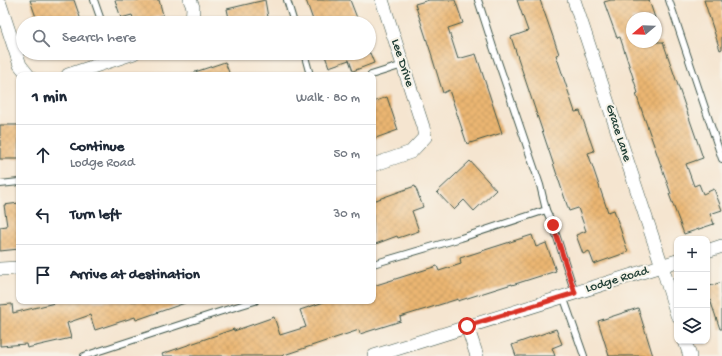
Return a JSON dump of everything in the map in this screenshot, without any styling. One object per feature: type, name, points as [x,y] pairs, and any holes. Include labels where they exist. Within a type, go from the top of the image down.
[{"type":"street","name":"Lee Drive","points":[[376,164],[411,152],[425,137],[382,0]]},
{"type":"street","name":"Grace Lane","points":[[574,0],[675,308]]},
{"type":"street","points":[[0,4],[16,48]]},
{"type":"street","points":[[192,4],[192,16]]},
{"type":"street","points":[[20,60],[24,70]]},
{"type":"street","points":[[75,72],[104,60]]},
{"type":"street","points":[[710,250],[722,246]]},
{"type":"street","name":"Lodge Road","points":[[374,356],[674,262]]},
{"type":"street","points":[[0,269],[16,268]]},
{"type":"street","points":[[467,326],[477,356]]},
{"type":"street","points":[[686,344],[690,356]]},
{"type":"lane","points":[[94,0],[100,16]]},
{"type":"lane","points":[[287,0],[292,16]]},
{"type":"lane","points":[[478,0],[540,185],[546,210],[553,225],[584,356]]},
{"type":"lane","points":[[669,0],[722,159]]},
{"type":"lane","points":[[306,60],[309,72]]},
{"type":"lane","points":[[376,73],[403,65]]},
{"type":"lane","points":[[0,184],[16,182]]},
{"type":"lane","points":[[376,263],[461,238],[546,210]]},
{"type":"lane","points":[[84,356],[246,304]]},
{"type":"building","points":[[30,0],[74,0],[80,16],[36,16]]},
{"type":"building","points":[[115,0],[159,0],[163,15],[160,16],[120,16]]},
{"type":"building","points":[[265,0],[268,16],[228,16],[227,9]]},
{"type":"building","points":[[306,0],[350,0],[356,16],[312,16]]},
{"type":"building","points":[[429,0],[455,0],[463,23],[448,28],[458,59],[476,54],[502,133],[467,144],[449,90],[443,93],[415,4]]},
{"type":"building","points":[[517,0],[540,0],[559,54],[556,55],[575,112],[580,111],[594,151],[588,153],[608,212],[614,210],[628,252],[594,264],[589,251],[583,254],[576,235],[586,231],[578,208],[569,211],[511,37],[528,31]]},
{"type":"building","points":[[611,0],[649,0],[653,12],[626,12],[626,48],[662,48],[663,42],[703,158],[686,164],[694,186],[699,184],[703,194],[714,189],[722,210],[710,214],[714,224],[684,234],[669,194],[671,194],[636,94],[638,93],[620,37],[617,38],[604,2]]},
{"type":"building","points":[[704,0],[722,0],[722,49],[720,50]]},
{"type":"building","points":[[326,60],[349,60],[329,67]]},
{"type":"building","points":[[349,60],[373,60],[374,63],[353,71]]},
{"type":"building","points":[[225,62],[229,72],[195,72]]},
{"type":"building","points":[[387,97],[398,130],[376,138],[376,101]]},
{"type":"building","points":[[0,125],[16,125],[16,159],[0,159]]},
{"type":"building","points":[[470,161],[496,190],[474,211],[464,200],[454,210],[437,192]]},
{"type":"building","points":[[415,186],[423,207],[412,211],[419,231],[398,238],[397,236],[376,244],[376,200]]},
{"type":"building","points":[[16,203],[16,249],[0,251],[0,227],[7,226],[4,205]]},
{"type":"building","points":[[532,235],[536,247],[546,243],[556,271],[400,317],[401,321],[360,334],[359,330],[281,356],[163,356],[162,354],[274,317],[280,335],[306,327],[300,310],[318,304],[376,304],[376,285],[437,266],[439,271],[461,264],[460,258]]},
{"type":"building","points":[[722,282],[722,329],[720,329],[710,300],[710,286]]},
{"type":"building","points":[[12,304],[13,313],[50,304],[182,304],[136,320],[135,317],[95,330],[90,315],[67,323],[71,338],[27,348],[26,344],[0,346],[0,305]]},
{"type":"building","points":[[638,308],[653,356],[609,356],[598,321]]},
{"type":"building","points":[[556,329],[562,344],[552,348],[555,356],[516,356],[512,345]]},
{"type":"route","points":[[467,326],[575,293],[553,225]]}]
